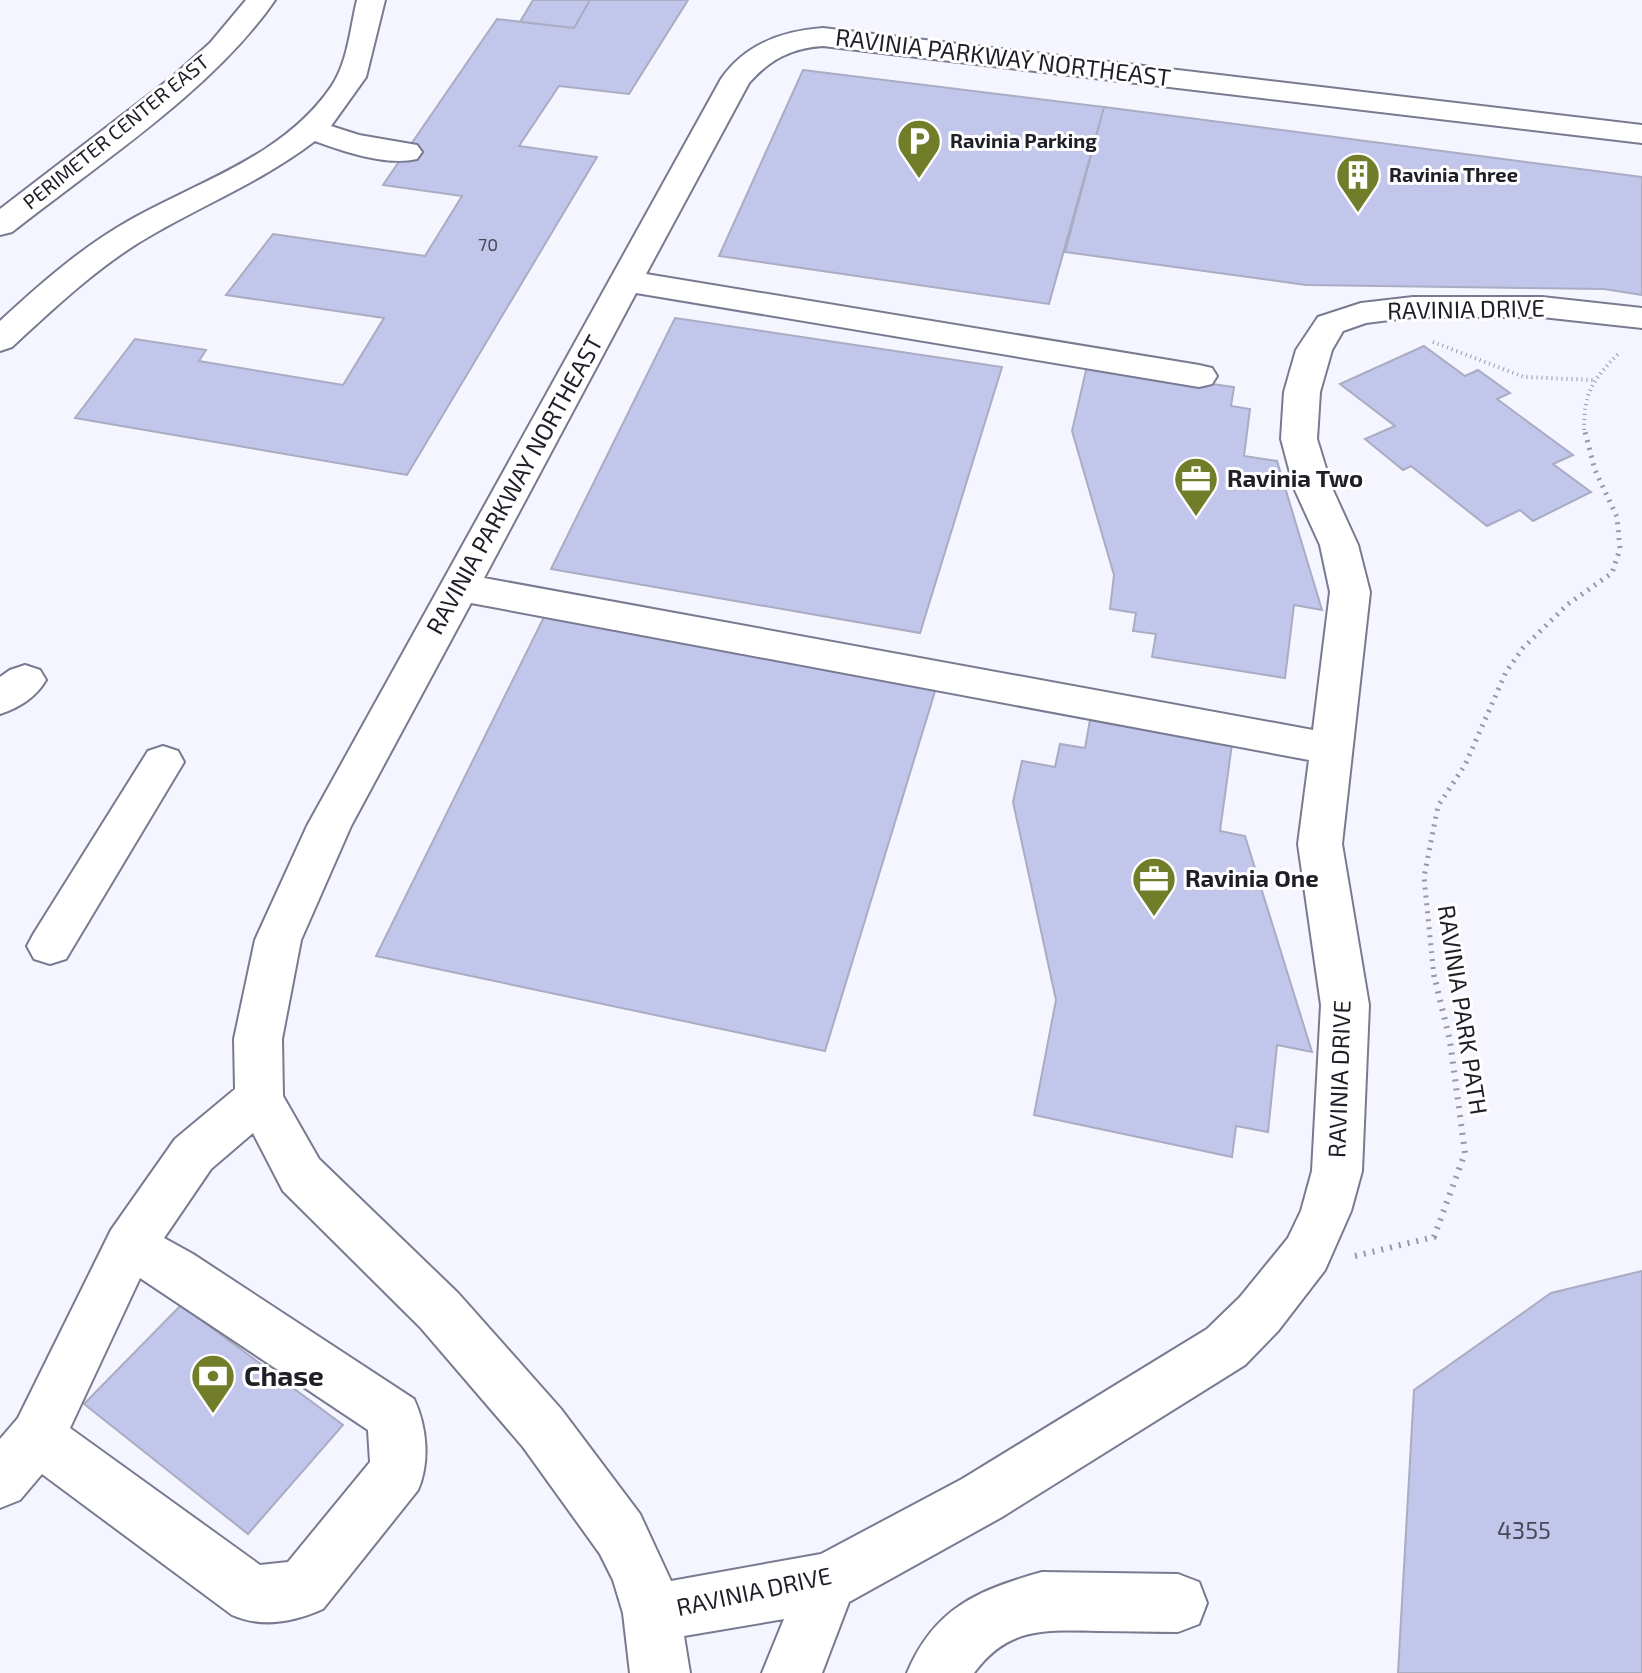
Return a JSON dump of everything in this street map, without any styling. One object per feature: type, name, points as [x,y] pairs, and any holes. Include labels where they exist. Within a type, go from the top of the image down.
[{"type":"street","name":"PERIMETER CENTER EAST","points":[[0,225],[183,83],[220,49],[261,0]]},
{"type":"street","points":[[0,340],[65,282],[140,228],[259,165],[310,129],[346,87],[363,45],[371,0]]},
{"type":"street","name":"RAVINIA PARKWAY NORTHEAST","points":[[660,1673],[652,1613],[639,1572],[620,1534],[542,1428],[439,1310],[301,1175],[259,1098],[258,1039],[278,940],[329,826],[736,79],[753,58],[801,38],[823,37],[1642,134]]},
{"type":"street","points":[[310,129],[353,144],[406,152]]},
{"type":"street","points":[[626,281],[1199,376]]},
{"type":"street","name":"RAVINIA DRIVE","points":[[652,1613],[828,1582],[982,1498],[1226,1347],[1259,1314],[1307,1254],[1326,1211],[1337,1171],[1345,1005],[1320,844],[1350,592],[1339,545],[1313,488],[1299,439],[1302,392],[1314,350],[1330,324],[1361,313],[1413,307],[1542,307],[1630,336]]},
{"type":"street","points":[[459,587],[1332,749]]},
{"type":"street","points":[[50,946],[129,850],[163,762]]},
{"type":"street","points":[[0,1481],[37,1437],[129,1246],[193,1154],[259,1098]]},
{"type":"street","points":[[37,1437],[252,1595],[303,1589],[398,1471],[395,1417],[175,1271],[129,1246]]},
{"type":"street","points":[[792,1673],[828,1582]]},
{"type":"street","points":[[937,1673],[967,1634],[1000,1613],[1042,1601],[1178,1603]]},
{"type":"path","points":[[1421,341],[1433,342],[1524,377],[1593,380],[1630,336]]},
{"type":"path","name":"RAVINIA PARK PATH","points":[[1307,1254],[1359,1257],[1434,1237],[1465,1153],[1450,1041],[1433,972],[1424,877],[1438,806],[1465,765],[1506,672],[1523,648],[1568,604],[1612,573],[1620,549],[1617,517],[1595,470],[1584,437],[1584,405],[1593,380]]},
{"type":"building","points":[[533,0],[590,0],[574,28],[520,22]]},
{"type":"building","points":[[590,0],[688,0],[629,94],[559,86],[519,146],[597,157],[407,475],[75,418],[135,339],[206,350],[199,361],[343,385],[384,318],[226,295],[273,234],[425,256],[462,196],[383,185],[497,19],[574,28]]},
{"type":"building","name":"Ravinia Parking","points":[[803,70],[1104,107],[1049,304],[719,256]]},
{"type":"building","name":"Ravinia Three","points":[[1104,107],[1642,177],[1642,295],[1604,289],[1306,285],[1065,252]]},
{"type":"building","points":[[675,318],[1002,367],[920,633],[551,569]]},
{"type":"building","points":[[1424,346],[1465,376],[1478,370],[1510,393],[1497,399],[1573,455],[1553,464],[1591,492],[1533,521],[1520,510],[1487,526],[1411,466],[1403,470],[1365,439],[1395,426],[1340,384]]},
{"type":"building","name":"Ravinia Two","points":[[1087,366],[1234,387],[1231,406],[1250,409],[1244,456],[1277,461],[1322,610],[1294,605],[1285,678],[1152,657],[1156,634],[1133,631],[1136,613],[1110,609],[1114,575],[1072,431]]},
{"type":"building","points":[[544,617],[936,688],[825,1051],[376,956]]},
{"type":"building","name":"Ravinia One","points":[[1090,720],[1232,744],[1220,831],[1245,836],[1312,1052],[1277,1045],[1268,1132],[1236,1126],[1232,1157],[1034,1115],[1056,1000],[1013,802],[1022,761],[1055,767],[1060,744],[1085,748]]},
{"type":"building","points":[[1642,1271],[1642,1673],[1398,1673],[1414,1390],[1551,1293]]},
{"type":"building","name":"Chase","points":[[181,1305],[343,1425],[248,1534],[84,1404]]},
{"type":"place","name":"Ravinia Parking","points":[[919,180]]},
{"type":"place","name":"Ravinia Three","points":[[1358,214]]},
{"type":"place","name":"Ravinia Two","points":[[1196,518]]},
{"type":"place","name":"Ravinia One","points":[[1154,918]]},
{"type":"place","name":"Chase","points":[[213,1415]]}]
